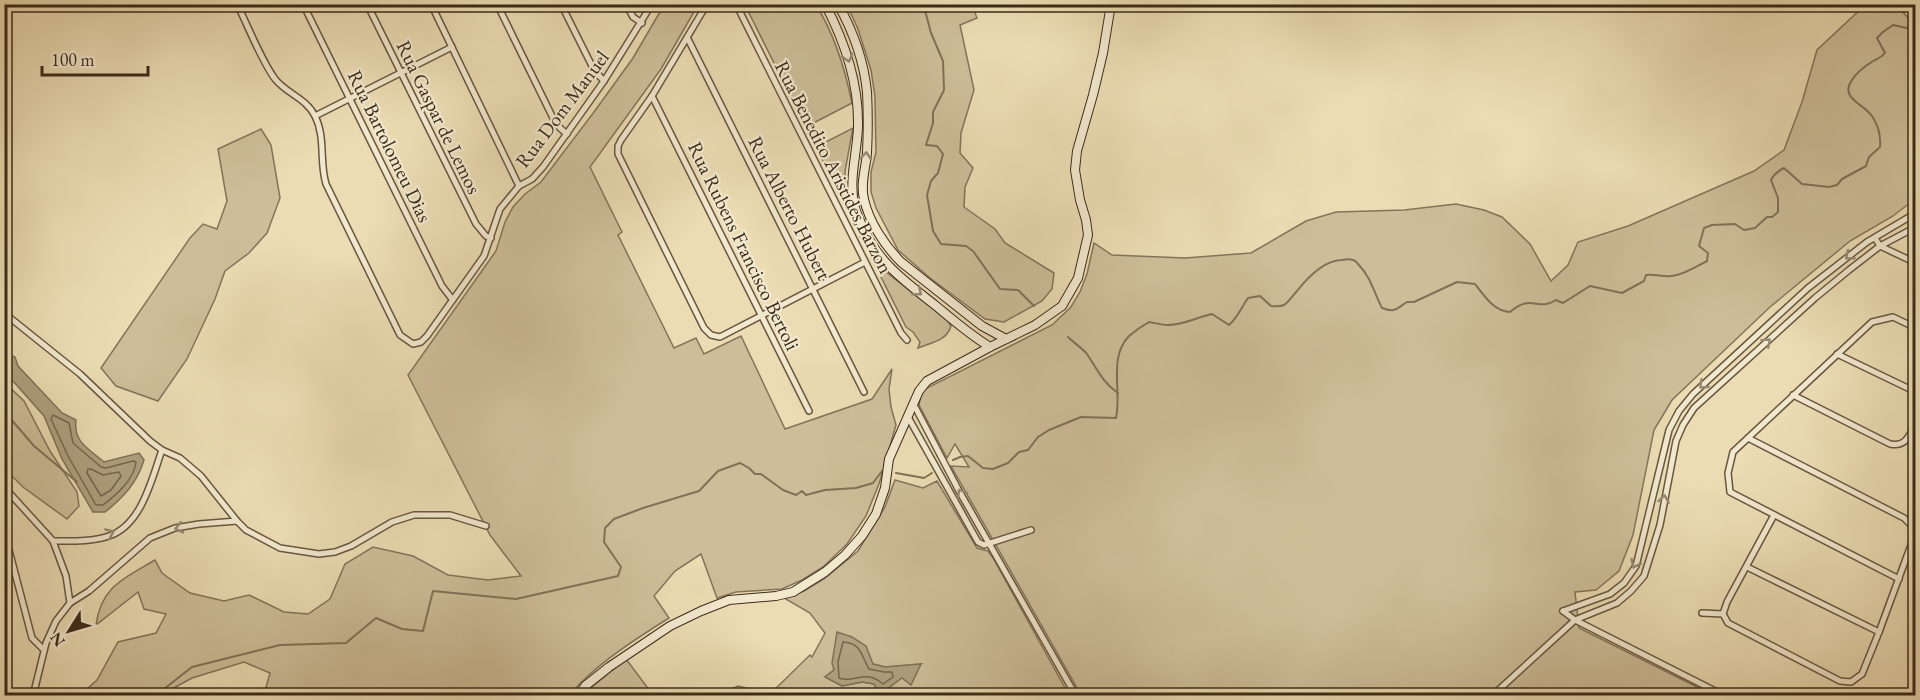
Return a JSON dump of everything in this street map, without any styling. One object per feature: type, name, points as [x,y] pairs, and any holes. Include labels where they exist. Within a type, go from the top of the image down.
[{"type":"main road","points":[[825,4],[850,62],[857,96],[858,127],[852,188],[854,207],[864,232],[876,252],[896,275],[972,336],[990,347]]},
{"type":"main road","points":[[838,4],[849,26],[861,61],[866,91],[868,128],[863,191],[868,210],[890,251],[982,326],[1006,339]]},
{"type":"main road","points":[[578,696],[585,686],[609,667],[670,626],[729,600],[776,596],[793,592],[825,572],[862,536],[876,514],[885,488],[889,459],[913,403],[927,381],[1035,325],[1062,306],[1078,278],[1088,235],[1075,170],[1103,53],[1110,4]]},
{"type":"street","points":[[237,4],[274,78],[306,103],[315,116],[452,47]]},
{"type":"street","name":"Rua Bartolomeu Dias","points":[[303,4],[442,286],[452,299]]},
{"type":"street","name":"Rua Gaspar de Lemos","points":[[367,4],[476,224],[486,236],[491,238]]},
{"type":"street","points":[[431,4],[519,186]]},
{"type":"street","points":[[497,4],[553,118],[567,134]]},
{"type":"street","points":[[561,4],[594,70],[604,81]]},
{"type":"street","points":[[626,4],[633,17],[642,23]]},
{"type":"street","name":"Rua Dom Manuel","points":[[315,116],[322,136],[321,165],[326,184],[400,335],[413,344],[421,342],[484,255],[500,210],[519,186],[532,179],[567,134],[642,23],[652,4]]},
{"type":"street","points":[[707,4],[652,96],[621,140],[618,154],[704,328],[711,335],[720,337],[865,262]]},
{"type":"street","name":"Rua Benedito Aristides Barzon","points":[[736,4],[901,333],[908,340]]},
{"type":"street","name":"Rua Alberto Hubert","points":[[688,39],[864,392]]},
{"type":"street","name":"Rua Rubens Francisco Bertoli","points":[[652,96],[809,411]]},
{"type":"street","points":[[1725,696],[1575,620],[1563,611],[1610,594],[1624,583],[1636,566],[1669,430],[1680,411],[1711,377],[1808,288],[1867,242],[1916,213]]},
{"type":"street","points":[[1492,696],[1575,620],[1617,603],[1644,576],[1660,525],[1676,441],[1694,408],[1815,298],[1880,246],[1916,227]]},
{"type":"street","points":[[1875,238],[1880,246],[1916,263]]},
{"type":"street","points":[[4,313],[80,374],[142,434],[162,450],[180,458],[201,476],[246,530],[280,548],[319,554],[334,552],[351,546],[392,522],[414,515],[450,515],[486,526]]},
{"type":"street","points":[[1899,579],[1730,492],[1728,473],[1733,452],[1872,322],[1893,317],[1916,328]]},
{"type":"street","points":[[972,336],[982,326]]},
{"type":"street","points":[[1837,354],[1916,392]]},
{"type":"street","points":[[1794,395],[1898,446],[1905,442],[1916,423]]},
{"type":"street","points":[[913,403],[958,489],[1076,696]]},
{"type":"street","points":[[908,417],[978,542],[984,545],[990,544],[1031,530]]},
{"type":"street","points":[[1748,438],[1904,518],[1912,526],[1914,537],[1880,632],[1862,674],[1851,682],[1840,681],[1728,624],[1723,614],[1727,602],[1774,515]]},
{"type":"street","points":[[53,541],[86,540],[111,535],[128,523],[141,508],[162,450]]},
{"type":"street","points":[[4,487],[53,541],[66,576],[70,603]]},
{"type":"street","points":[[33,696],[44,650],[56,621],[70,603],[89,591],[150,538],[175,528],[237,521]]},
{"type":"street","points":[[4,531],[32,638],[44,650]]},
{"type":"street","points":[[1747,567],[1880,632]]},
{"type":"street","points":[[1702,613],[1723,614]]},
{"type":"street","points":[[1911,696],[1916,687]]},
{"type":"shaded area","points":[[664,5],[698,5],[661,69],[590,167],[622,232],[618,235],[674,348],[696,338],[704,354],[741,336],[785,429],[872,399],[892,369],[889,389],[896,425],[879,484],[866,516],[847,544],[823,567],[782,589],[736,592],[717,598],[701,554],[675,571],[654,596],[669,618],[603,663],[570,695],[264,695],[270,673],[244,662],[192,678],[161,695],[79,696],[97,680],[118,642],[156,633],[166,614],[144,609],[138,592],[96,625],[103,601],[109,592],[124,578],[155,560],[162,573],[190,593],[224,601],[249,595],[284,612],[308,614],[330,599],[345,564],[373,547],[413,556],[448,575],[488,580],[521,576],[490,535],[408,375],[496,251],[505,222],[513,207],[541,182],[594,112],[633,58]]},
{"type":"shaded area","points":[[745,5],[816,5],[829,28],[838,52],[852,103],[806,127]]},
{"type":"shaded area","points":[[847,5],[972,5],[977,18],[960,25],[974,90],[961,133],[960,153],[973,168],[965,187],[964,207],[995,229],[1005,243],[1054,273],[1052,289],[1042,301],[1004,322],[985,319],[930,278],[898,250],[876,208],[871,192],[871,172],[876,152],[875,97],[871,70],[858,29]]},
{"type":"shaded area","points":[[1865,5],[1896,5],[1915,25],[1915,199],[1893,216],[1850,241],[1770,307],[1672,400],[1654,430],[1633,535],[1619,571],[1596,590],[1575,592],[1579,628],[1713,695],[1081,695],[951,466],[969,467],[955,444],[947,458],[919,405],[921,394],[927,388],[1052,325],[1071,307],[1080,292],[1094,243],[1112,255],[1185,258],[1251,253],[1306,221],[1336,212],[1404,210],[1456,204],[1484,210],[1502,217],[1530,244],[1551,281],[1568,265],[1578,242],[1628,226],[1754,171],[1784,150],[1802,102],[1817,50]]},
{"type":"shaded area","points":[[853,128],[845,171],[845,186],[847,201],[859,232],[816,147]]},
{"type":"shaded area","points":[[261,129],[271,145],[280,198],[267,233],[249,253],[225,271],[215,299],[187,359],[158,401],[116,386],[101,368],[190,238],[203,224],[217,229],[227,201],[218,149]]},
{"type":"shaded area","points":[[862,239],[881,268],[947,320],[951,326],[946,335],[938,341],[918,348],[920,342],[906,327]]},
{"type":"shaded area","points":[[4,382],[24,401],[50,451],[77,492],[79,506],[67,519],[23,487],[5,469]]},
{"type":"shaded area","points":[[895,480],[923,488],[937,481],[977,548],[988,551],[993,558],[1069,695],[715,696],[738,686],[770,694],[810,655],[812,657],[825,633],[810,613],[784,598],[804,591],[824,579],[858,551],[885,507]],"holes":[[[837,633],[873,664],[885,667],[921,664],[902,678],[874,684],[862,682],[842,686],[825,677],[834,670]]]},
{"type":"shaded area","points":[[626,659],[653,695],[581,696]]},
{"type":"water","points":[[5,353],[15,357],[18,366],[62,413],[76,420],[80,440],[104,462],[139,453],[144,460],[129,489],[105,512],[93,512],[62,459],[44,416],[13,381],[5,378]]},
{"type":"water","points":[[837,632],[852,637],[866,646],[873,664],[885,667],[921,664],[911,685],[902,678],[879,695],[874,684],[862,682],[842,686],[825,677],[834,670],[832,663]]},
{"type":"waterway","points":[[920,4],[926,14],[943,61],[944,90],[933,112],[933,123],[926,145],[937,146],[943,154],[938,173],[931,181],[927,195],[933,231],[941,244],[966,246],[973,251],[1000,289],[1018,290],[1034,306]]},
{"type":"waterway","points":[[953,460],[968,456],[983,468],[993,469],[1008,463],[1019,452],[1028,450],[1038,437],[1049,430],[1081,417],[1116,418],[1117,364],[1119,354],[1129,336],[1149,322],[1174,325],[1212,314],[1229,325],[1248,298],[1260,296],[1271,306],[1284,305],[1311,275],[1334,261],[1348,259],[1356,262],[1369,280],[1382,308],[1390,310],[1395,310],[1407,302],[1414,302],[1457,282],[1475,284],[1495,306],[1510,312],[1529,303],[1544,304],[1556,300],[1563,303],[1590,286],[1622,293],[1644,281],[1646,275],[1670,276],[1686,272],[1707,261],[1708,253],[1699,246],[1704,228],[1712,225],[1735,224],[1744,230],[1755,228],[1767,217],[1772,217],[1778,212],[1778,198],[1771,180],[1782,169],[1784,168],[1802,184],[1829,187],[1837,185],[1842,179],[1866,166],[1869,157],[1880,147],[1879,135],[1872,116],[1854,100],[1849,92],[1849,86],[1859,72],[1885,53],[1877,38],[1883,32],[1893,25],[1916,30]]},
{"type":"waterway","points":[[1068,337],[1087,354],[1104,380],[1118,393]]},
{"type":"waterway","points":[[4,411],[34,446],[77,482]]},
{"type":"waterway","points":[[155,696],[192,667],[280,645],[346,643],[376,618],[402,629],[423,631],[433,591],[516,599],[618,576],[621,567],[604,542],[605,528],[614,519],[699,491],[718,471],[740,463],[755,474],[761,474],[783,490],[796,495],[802,491],[806,495],[825,490],[856,488],[873,483],[882,471]]},
{"type":"waterway","points":[[896,473],[924,478],[932,473]]}]
